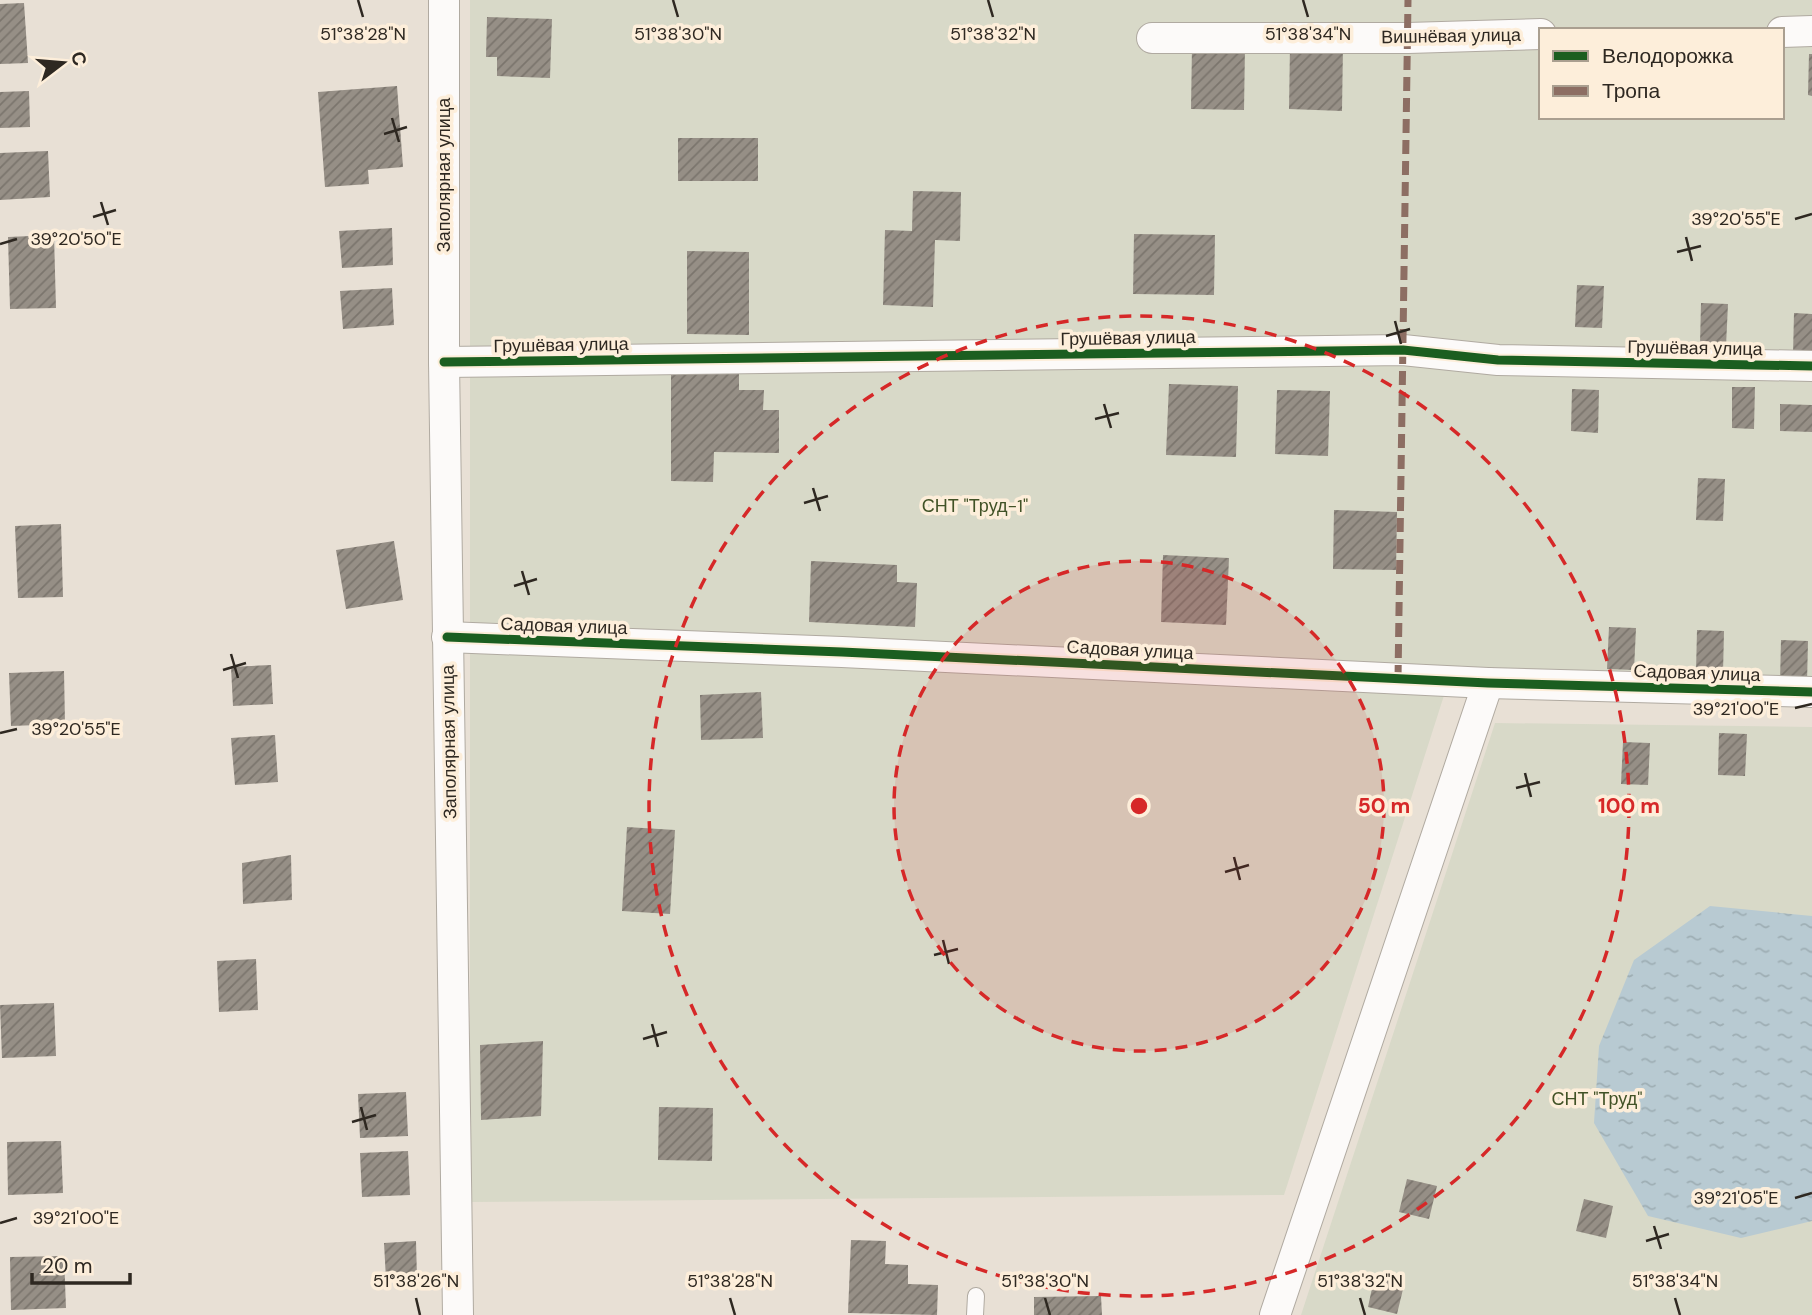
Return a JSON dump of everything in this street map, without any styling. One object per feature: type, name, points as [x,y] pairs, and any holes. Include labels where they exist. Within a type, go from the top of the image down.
[{"type":"street","name":"Заполярная улица","points":[[444,0],[444,362],[458,1315]]},
{"type":"street","points":[[1784,32],[1812,32]]},
{"type":"street","name":"Вишнёвая улица","points":[[1152,38],[1408,38],[1539,34]]},
{"type":"street","name":"Грушёвая улица","points":[[444,362],[1403,350],[1498,360],[1812,366]]},
{"type":"street","name":"Садовая улица","points":[[447,637],[842,652],[1488,683],[1812,692]]},
{"type":"street","points":[[1275,1315],[1488,683]]},
{"type":"lane","points":[[975,1315],[976,1296]]},
{"type":"green space","name":"СНТ \"Труд-1\"","points":[[470,0],[1812,0],[1812,688],[1448,683],[1284,1195],[470,1202]]},
{"type":"green space","name":"СНТ \"Труд\"","points":[[1495,723],[1812,727],[1812,1315],[1301,1315]]},
{"type":"water","points":[[1710,906],[1812,916],[1812,1221],[1741,1238],[1648,1216],[1594,1123],[1599,1046],[1634,960]]},
{"type":"building","points":[[24,3],[28,63],[0,64],[0,4]]},
{"type":"building","points":[[487,17],[552,19],[550,78],[497,76],[497,57],[486,57]]},
{"type":"building","points":[[1192,45],[1245,46],[1244,110],[1191,109]]},
{"type":"building","points":[[1290,45],[1343,46],[1342,111],[1289,109]]},
{"type":"building","points":[[1809,54],[1812,54],[1812,96],[1808,95]]},
{"type":"building","points":[[397,86],[403,167],[368,170],[369,184],[325,187],[318,92]]},
{"type":"building","points":[[29,91],[30,127],[0,128],[0,92]]},
{"type":"building","points":[[678,138],[758,138],[758,181],[678,181]]},
{"type":"building","points":[[48,151],[50,197],[0,200],[0,153]]},
{"type":"building","points":[[913,191],[961,192],[960,241],[935,240],[933,307],[883,305],[885,230],[912,231]]},
{"type":"building","points":[[392,228],[393,265],[342,268],[339,231]]},
{"type":"building","points":[[1134,234],[1215,235],[1214,295],[1133,294]]},
{"type":"building","points":[[54,235],[56,308],[10,309],[8,237]]},
{"type":"building","points":[[687,251],[749,252],[749,335],[687,334]]},
{"type":"building","points":[[1577,285],[1604,286],[1602,328],[1575,327]]},
{"type":"building","points":[[392,288],[394,325],[343,329],[340,291]]},
{"type":"building","points":[[1701,303],[1728,304],[1726,346],[1700,345]]},
{"type":"building","points":[[1794,313],[1812,314],[1812,356],[1793,355]]},
{"type":"building","points":[[671,371],[739,371],[739,390],[764,390],[763,410],[779,410],[779,453],[714,452],[713,482],[671,481]]},
{"type":"building","points":[[1169,384],[1238,386],[1236,457],[1166,455]]},
{"type":"building","points":[[1732,387],[1755,387],[1754,429],[1732,428]]},
{"type":"building","points":[[1572,389],[1599,390],[1598,433],[1571,431]]},
{"type":"building","points":[[1277,390],[1330,391],[1328,456],[1275,454]]},
{"type":"building","points":[[1780,404],[1812,405],[1812,432],[1780,431]]},
{"type":"building","points":[[1698,478],[1725,479],[1723,521],[1696,520]]},
{"type":"building","points":[[1334,510],[1397,512],[1396,570],[1333,569]]},
{"type":"building","points":[[61,524],[63,597],[18,598],[15,526]]},
{"type":"building","points":[[394,541],[403,600],[346,609],[336,550]]},
{"type":"building","points":[[1163,555],[1229,558],[1226,625],[1161,622]]},
{"type":"building","points":[[811,561],[897,565],[897,582],[917,583],[915,627],[809,622]]},
{"type":"building","points":[[1609,627],[1636,628],[1634,670],[1607,669]]},
{"type":"building","points":[[1697,630],[1724,631],[1723,673],[1696,672]]},
{"type":"building","points":[[1781,640],[1808,641],[1807,683],[1780,682]]},
{"type":"building","points":[[271,665],[273,704],[233,706],[231,667]]},
{"type":"building","points":[[64,671],[65,724],[11,726],[9,673]]},
{"type":"building","points":[[761,692],[763,738],[701,740],[700,695]]},
{"type":"building","points":[[1719,733],[1747,734],[1745,776],[1718,775]]},
{"type":"building","points":[[275,735],[278,782],[235,785],[231,738]]},
{"type":"building","points":[[1623,742],[1650,743],[1648,785],[1621,784]]},
{"type":"building","points":[[627,827],[675,830],[670,914],[622,911]]},
{"type":"building","points":[[291,855],[292,900],[243,904],[242,863]]},
{"type":"building","points":[[256,959],[258,1010],[219,1012],[217,961]]},
{"type":"building","points":[[54,1003],[56,1056],[2,1058],[0,1005]]},
{"type":"building","points":[[543,1041],[541,1116],[481,1120],[480,1045]]},
{"type":"building","points":[[406,1092],[408,1136],[360,1138],[358,1094]]},
{"type":"building","points":[[659,1107],[713,1108],[712,1161],[658,1160]]},
{"type":"building","points":[[61,1141],[63,1193],[8,1195],[7,1142]]},
{"type":"building","points":[[408,1151],[410,1195],[362,1197],[360,1153]]},
{"type":"building","points":[[1407,1179],[1437,1186],[1429,1219],[1399,1212]]},
{"type":"building","points":[[1584,1199],[1613,1206],[1606,1238],[1576,1231]]},
{"type":"building","points":[[851,1240],[886,1241],[885,1264],[908,1265],[908,1284],[938,1285],[937,1315],[848,1313]]},
{"type":"building","points":[[416,1241],[417,1278],[386,1279],[384,1243]]},
{"type":"building","points":[[64,1256],[66,1308],[11,1310],[10,1257]]},
{"type":"building","points":[[1375,1274],[1405,1281],[1397,1314],[1368,1307]]},
{"type":"building","points":[[1101,1296],[1102,1315],[1034,1315],[1034,1297]]},
{"type":"marked path","points":[[1398,679],[1408,0]]},
{"type":"cycle path","points":[[444,362],[1403,350],[1498,360],[1812,366]]},
{"type":"cycle path","points":[[447,637],[842,652],[1488,683],[1812,692]]}]
